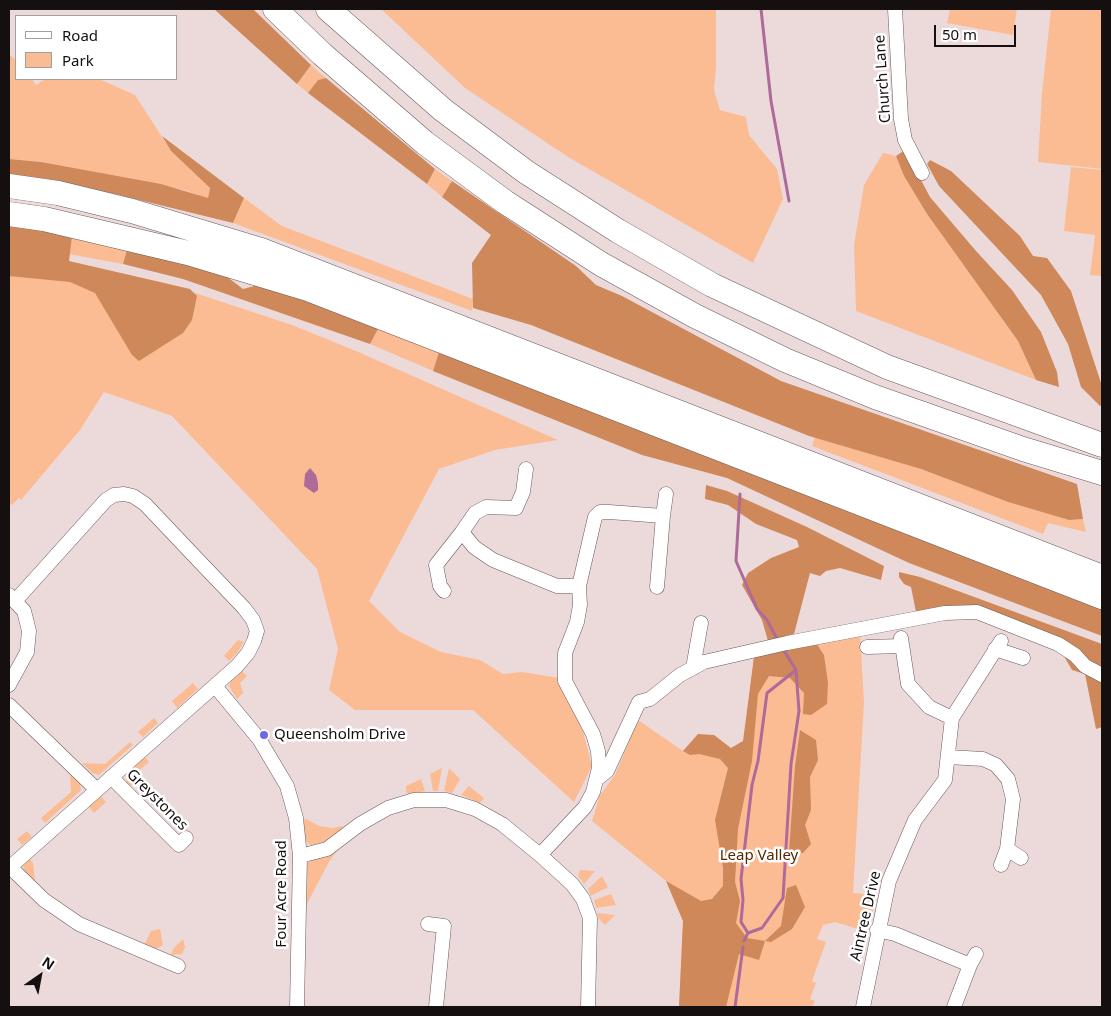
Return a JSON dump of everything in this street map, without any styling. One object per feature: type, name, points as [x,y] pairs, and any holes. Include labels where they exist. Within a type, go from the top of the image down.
[{"type":"highway","points":[[275,9],[322,54],[433,149],[505,202],[601,264],[652,293],[694,316],[785,360],[875,397],[1024,449],[1102,473]]},
{"type":"highway","points":[[328,9],[443,110],[526,172],[618,231],[712,285],[887,368],[1102,445]]},
{"type":"highway","points":[[9,186],[58,193],[132,211],[261,250],[1102,577]]},
{"type":"highway","points":[[9,214],[44,220],[188,253],[308,289],[1102,597]]},
{"type":"street","name":"Church Lane","points":[[895,9],[901,118],[905,140],[922,173]]},
{"type":"street","points":[[444,590],[438,580],[436,565],[475,514],[486,507],[516,508],[523,492],[526,469]]},
{"type":"street","points":[[656,586],[666,494]]},
{"type":"street","points":[[9,685],[27,652],[28,631],[24,611],[12,597],[106,500],[114,495],[134,496],[145,504],[253,620],[257,631],[254,642],[237,666],[9,867],[44,900],[79,924],[165,954],[178,966]]},
{"type":"street","points":[[540,855],[584,807],[597,779],[598,751],[593,734],[566,681],[565,653],[577,622],[580,605],[579,586],[595,517],[600,512],[663,516]]},
{"type":"street","points":[[462,532],[474,547],[493,560],[557,586],[579,586]]},
{"type":"street","points":[[597,779],[607,770],[639,702],[650,699],[680,675],[704,662],[781,644],[945,613],[977,612],[1058,644],[1076,655],[1086,666],[1102,675]]},
{"type":"street","points":[[693,668],[701,623]]},
{"type":"street","points":[[867,647],[902,642],[908,684],[929,708],[952,718]]},
{"type":"street","name":"Aintree Drive","points":[[863,1007],[877,930],[889,881],[915,820],[945,780],[952,718],[998,645],[1023,658]]},
{"type":"street","name":"Four Acre Road","points":[[215,686],[259,739],[287,786],[296,818],[300,856],[297,1007]]},
{"type":"street","points":[[9,705],[97,790]]},
{"type":"street","points":[[948,757],[983,759],[996,765],[1008,779],[1013,799],[1007,849],[1001,865]]},
{"type":"street","name":"Greystones","points":[[111,777],[182,842],[168,855]]},
{"type":"street","points":[[300,856],[326,850],[360,824],[388,808],[414,800],[446,800],[475,809],[502,824],[540,855],[572,884],[583,899],[590,918],[588,1007]]},
{"type":"street","points":[[1007,849],[1021,858]]},
{"type":"street","points":[[428,924],[450,926],[436,1007]]},
{"type":"street","points":[[877,930],[895,934],[973,960],[954,1007]]},
{"type":"green space","points":[[381,9],[716,9],[714,90],[720,110],[746,117],[749,135],[777,169],[783,199],[753,263],[568,157],[465,88]]},
{"type":"green space","points":[[950,9],[1017,9],[1013,35],[947,23]]},
{"type":"green space","points":[[1051,9],[1102,9],[1102,169],[1038,162],[1042,93]]},
{"type":"green space","points":[[9,54],[15,59],[15,80],[33,80],[36,85],[44,80],[101,80],[135,95],[171,151],[210,188],[208,199],[184,190],[41,162],[9,159]]},
{"type":"green space","points":[[311,65],[326,78],[318,80],[308,93],[297,84]]},
{"type":"green space","points":[[883,153],[896,156],[904,176],[927,214],[1018,341],[1036,380],[856,311],[854,245],[864,185]]},
{"type":"green space","points":[[1071,167],[1102,170],[1102,276],[1090,275],[1095,235],[1064,231]]},
{"type":"green space","points":[[435,169],[452,181],[442,197],[427,184]]},
{"type":"green space","points":[[244,198],[282,226],[473,299],[472,311],[233,223]]},
{"type":"green space","points":[[72,236],[128,246],[123,264],[69,254]]},
{"type":"green space","points":[[9,259],[60,260],[165,283],[292,325],[356,351],[558,440],[495,450],[439,469],[369,601],[400,632],[441,652],[480,660],[503,674],[522,672],[559,678],[583,732],[592,766],[574,802],[473,710],[355,710],[329,690],[338,649],[317,569],[172,416],[104,392],[80,430],[21,500],[19,498],[12,505],[9,502]]},
{"type":"green space","points":[[378,329],[439,352],[433,371],[370,344]]},
{"type":"green space","points":[[815,437],[921,469],[1008,502],[1069,520],[1083,519],[1086,532],[1048,523],[1043,534],[812,446]]},
{"type":"green space","name":"Leap Valley","points":[[860,633],[864,702],[853,893],[877,895],[869,928],[858,929],[835,922],[823,925],[817,939],[826,942],[812,981],[816,983],[810,999],[815,1001],[812,1007],[679,1007],[683,921],[666,881],[592,821],[600,795],[615,775],[638,720],[683,751],[698,734],[741,763],[754,657]]},
{"type":"green space","points":[[238,640],[244,642],[229,661],[224,656]]},
{"type":"green space","points":[[242,671],[247,676],[240,683],[243,693],[237,699],[229,686],[231,681]]},
{"type":"green space","points":[[193,683],[198,689],[177,708],[172,701]]},
{"type":"green space","points":[[154,718],[158,723],[143,737],[138,732]]},
{"type":"green space","points":[[130,742],[133,745],[99,775],[92,773],[82,763],[105,764]]},
{"type":"green space","points":[[145,757],[149,762],[134,775],[134,785],[129,785],[126,782],[128,772]]},
{"type":"green space","points":[[442,768],[438,791],[433,791],[430,774]]},
{"type":"green space","points":[[449,768],[460,779],[452,793],[444,791]]},
{"type":"green space","points":[[70,774],[80,783],[81,790],[45,823],[41,818],[71,792]]},
{"type":"green space","points":[[421,779],[425,791],[409,794],[406,792],[406,786]]},
{"type":"green space","points":[[469,786],[484,798],[480,803],[461,795]]},
{"type":"green space","points":[[101,796],[106,802],[94,813],[89,807]]},
{"type":"green space","points":[[306,819],[319,826],[333,828],[341,826],[344,828],[332,841],[311,845],[305,841],[300,822]]},
{"type":"green space","points":[[27,831],[32,837],[22,845],[17,839]]},
{"type":"green space","points":[[336,849],[338,850],[330,860],[307,904],[306,913],[307,863]]},
{"type":"green space","points":[[30,859],[33,863],[35,881],[24,871],[23,866]]},
{"type":"green space","points":[[580,870],[595,871],[584,884],[578,876]]},
{"type":"green space","points":[[602,876],[608,887],[591,896],[588,889]]},
{"type":"green space","points":[[611,894],[616,905],[596,908],[594,900]]},
{"type":"green space","points":[[597,913],[615,915],[605,925],[599,919]]},
{"type":"green space","points":[[160,929],[163,945],[154,950],[144,946],[151,931]]},
{"type":"green space","points":[[183,939],[185,947],[182,954],[171,955],[173,949]]},
{"type":"shaded area","points":[[214,9],[253,9],[311,65],[297,84]]},
{"type":"shaded area","points":[[326,78],[435,169],[427,184],[308,93],[318,80]]},
{"type":"shaded area","points":[[162,136],[244,198],[233,223],[115,194],[9,176],[9,159],[41,162],[161,184],[208,198],[210,188],[171,151]]},
{"type":"shaded area","points":[[905,150],[930,197],[1012,290],[1041,332],[1057,372],[1059,387],[1036,380],[1018,341],[927,214],[904,176],[896,156]]},
{"type":"shaded area","points":[[930,160],[951,171],[1020,236],[1033,256],[1047,258],[1071,291],[1102,386],[1102,404],[1100,406],[1081,387],[1068,344],[1041,295],[939,186],[927,164]]},
{"type":"shaded area","points":[[452,181],[576,266],[596,285],[622,296],[781,381],[1077,484],[1083,519],[1069,520],[1008,502],[921,469],[809,436],[531,325],[473,308],[472,263],[491,235],[442,197]]},
{"type":"shaded area","points":[[9,225],[72,236],[69,261],[190,289],[197,296],[192,320],[183,333],[139,361],[132,355],[95,293],[70,282],[9,276]]},
{"type":"shaded area","points":[[128,246],[222,273],[243,289],[262,284],[378,329],[370,344],[183,279],[123,264]]},
{"type":"shaded area","points":[[439,352],[565,399],[650,435],[682,444],[1102,608],[1102,636],[909,563],[727,478],[642,455],[433,371]]},
{"type":"shaded area","points":[[310,468],[316,475],[318,483],[318,490],[314,493],[304,486],[305,474]]},
{"type":"shaded area","points":[[706,485],[727,491],[807,527],[884,566],[881,580],[840,568],[826,571],[820,576],[810,573],[794,634],[768,641],[762,620],[742,585],[748,573],[771,558],[799,547],[797,540],[756,524],[728,505],[705,499]]},
{"type":"shaded area","points":[[899,572],[920,577],[1102,644],[1102,670],[1071,650],[955,607],[916,612],[911,587],[904,584],[899,577]]},
{"type":"shaded area","points":[[816,643],[824,655],[828,683],[827,704],[811,715],[803,714],[804,693],[790,678],[769,676],[758,694],[752,761],[738,829],[735,882],[740,901],[736,923],[747,938],[765,941],[759,960],[739,954],[726,1007],[679,1007],[683,921],[666,881],[701,901],[712,899],[723,886],[723,868],[715,820],[728,768],[720,759],[699,754],[690,755],[683,751],[698,734],[714,735],[731,748],[743,741],[754,657]]},
{"type":"shaded area","points":[[1061,651],[1102,680],[1102,727],[1096,729],[1085,674],[1072,670]]},
{"type":"shaded area","points":[[800,730],[816,740],[818,760],[810,777],[811,810],[805,825],[811,844],[803,853],[789,852],[795,766]]},
{"type":"shaded area","points":[[796,885],[805,907],[792,929],[771,942],[765,941],[781,926],[787,888]]},
{"type":"waterway","points":[[761,9],[771,101],[789,201]]},
{"type":"waterway","points":[[740,494],[736,561],[757,609],[767,620],[778,641]]},
{"type":"waterway","points":[[744,941],[748,933],[762,928],[783,898],[791,764],[799,711],[796,670],[783,649]]},
{"type":"waterway","points":[[748,933],[741,922],[743,900],[741,879],[752,785],[758,761],[767,693],[796,670]]},
{"type":"waterway","points":[[735,1007],[743,947]]},
{"type":"place","name":"Queensholm Drive","points":[[264,735]]}]
